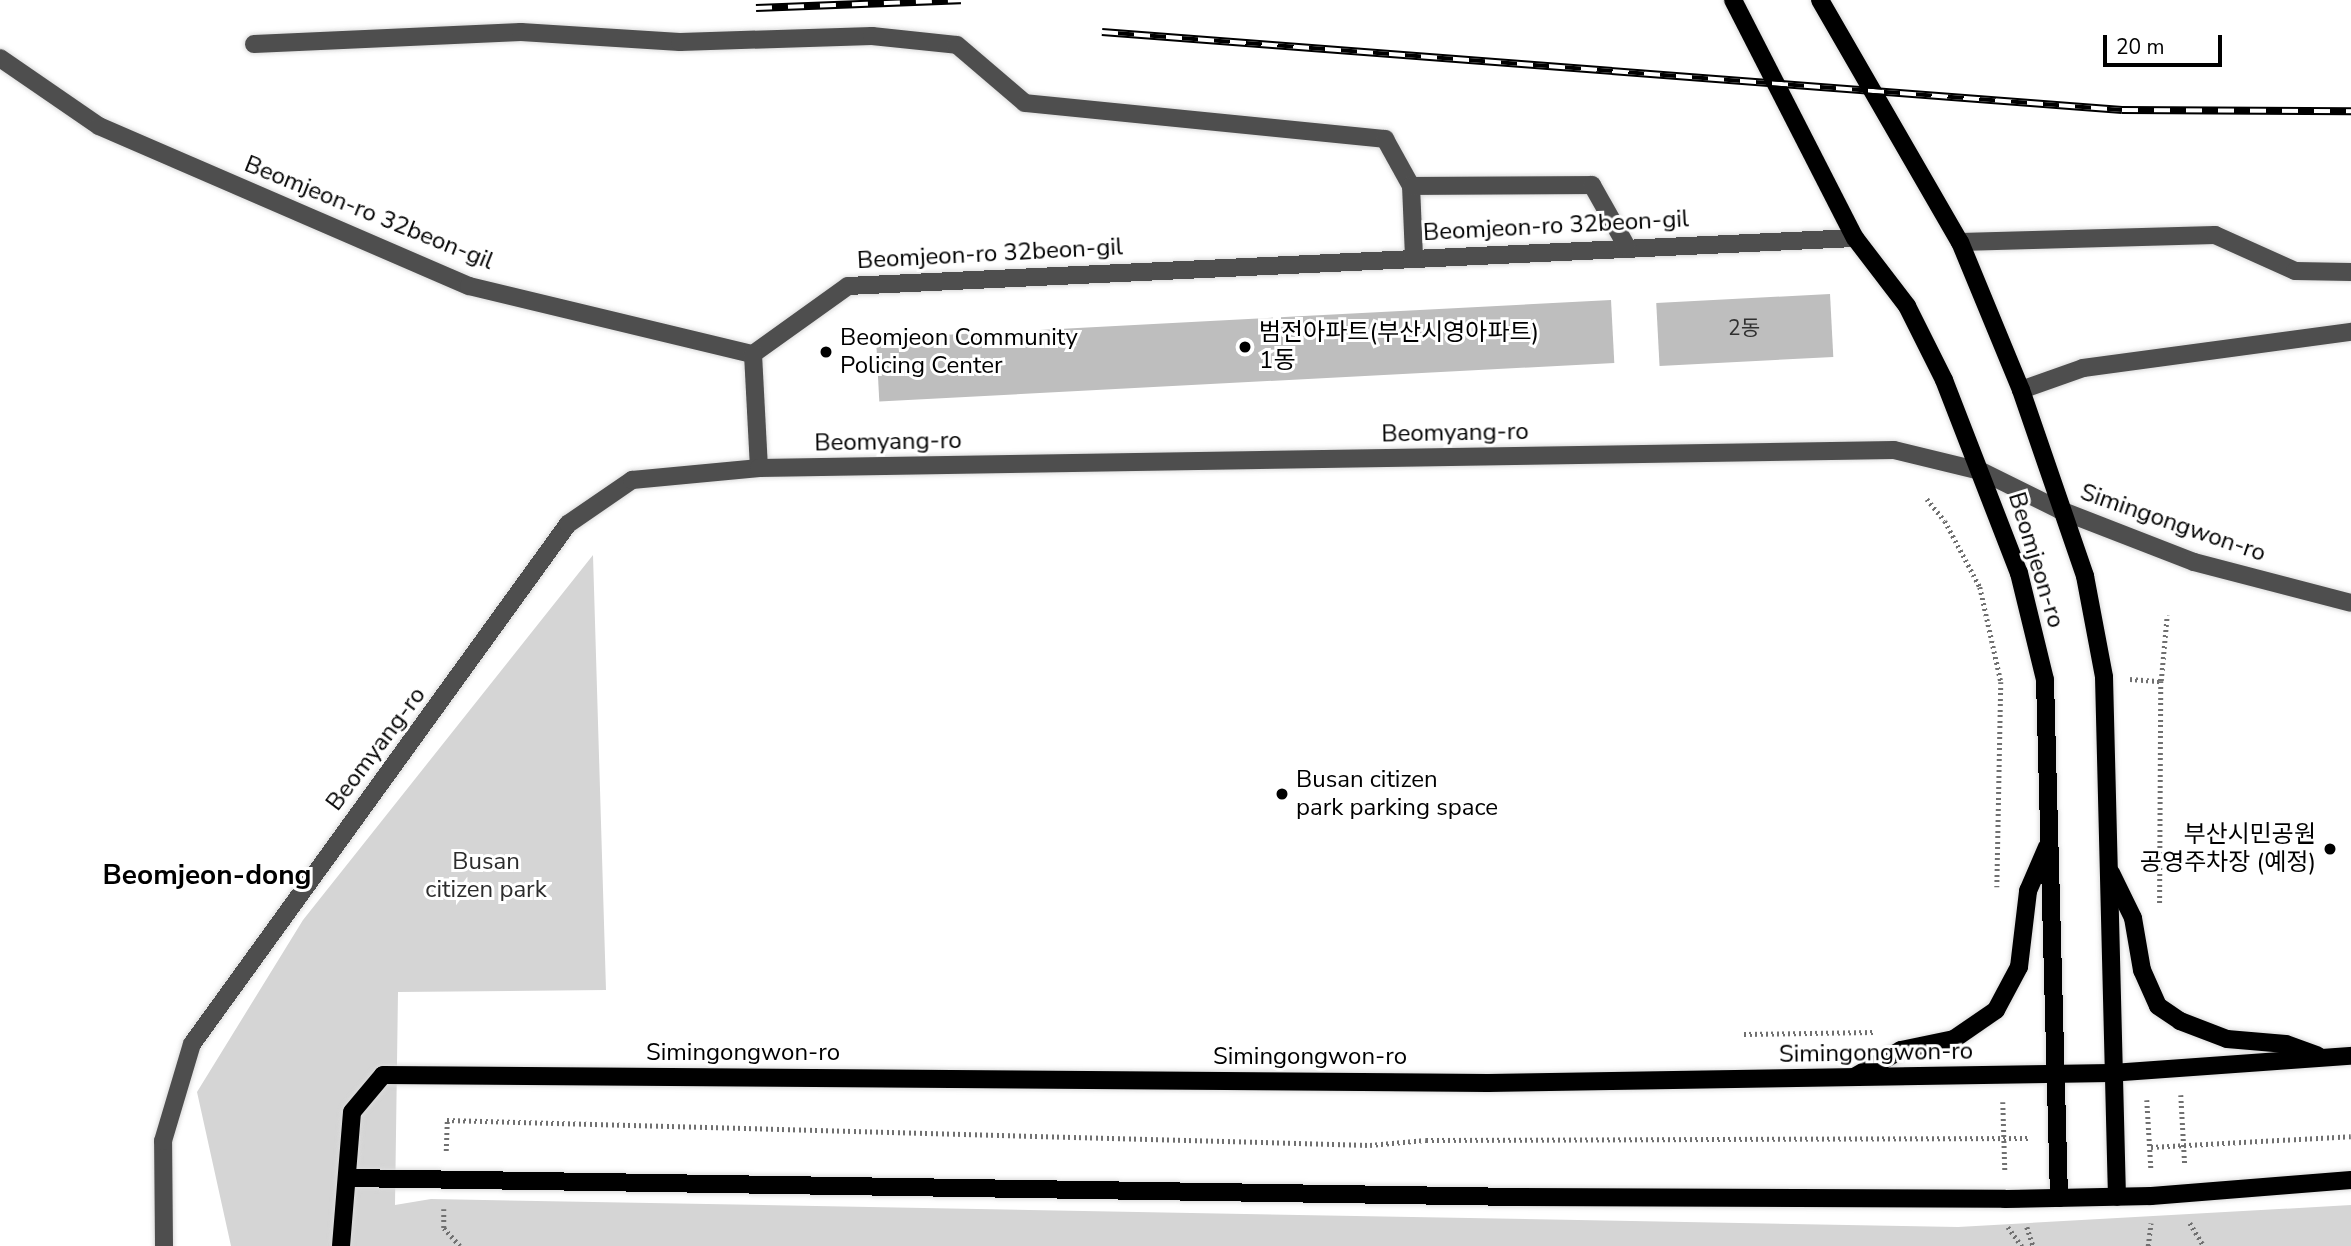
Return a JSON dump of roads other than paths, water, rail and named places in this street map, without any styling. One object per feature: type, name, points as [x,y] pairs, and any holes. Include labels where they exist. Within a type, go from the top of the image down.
[{"type":"main road","name":"Beomjeon-ro","points":[[1733,0],[1855,238],[1907,306],[1981,471],[2019,573],[2045,680],[2059,1198]]},
{"type":"main road","name":"Beomjeon-ro","points":[[1821,0],[1961,242],[2021,390],[2060,510],[2085,576],[2104,677],[2111,1073],[2117,1197]]},
{"type":"main road","points":[[1852,1078],[1901,1050],[1954,1039],[1996,1010],[2019,967],[2028,891],[2050,841]]},
{"type":"main road","points":[[2108,868],[2133,918],[2142,970],[2158,1006],[2179,1021],[2227,1040],[2286,1044],[2327,1058]]},
{"type":"main road","name":"Simingongwon-ro","points":[[341,1246],[352,1112],[383,1075],[1474,1083],[2111,1073],[2351,1056]]},
{"type":"main road","points":[[348,1178],[1533,1197],[2024,1198],[2151,1196],[2351,1180]]},
{"type":"street","points":[[254,44],[521,32],[680,42],[872,36],[957,45],[1025,103],[1385,139],[1411,186],[1414,257]]},
{"type":"street","name":"Beomjeon-ro 32beon-gil","points":[[0,58],[99,126],[469,286],[753,354],[848,286],[1855,238]]},
{"type":"street","points":[[1411,186],[1592,185],[1627,247]]},
{"type":"street","points":[[1961,242],[2067,242],[2215,235],[2295,271],[2351,272]]},
{"type":"street","points":[[2021,390],[2083,368],[2351,332]]},
{"type":"street","points":[[753,354],[759,468]]},
{"type":"street","name":"Beomyang-ro","points":[[164,1246],[163,1141],[192,1044],[568,524],[632,480],[759,468],[1894,450],[1981,471],[2060,510]]},
{"type":"street","name":"Simingongwon-ro","points":[[2060,510],[2194,562],[2351,603]]},
{"type":"railway","points":[[756,8],[961,0]]},
{"type":"railway","points":[[1102,32],[2122,110],[2351,111]]},
{"type":"place","name":"범전아파트(부산시영아파트) 1동","points":[[1245,347]]},
{"type":"place","name":"Beomjeon Community Policing Center","points":[[826,352]]},
{"type":"place","name":"Busan citizen park parking space","points":[[1282,794]]},
{"type":"place","name":"부산시민공원 공영주차장 (예정)","points":[[2330,849]]},
{"type":"district","name":"Beomjeon-dong","points":[[207,875]]},
{"type":"park label","name":"Busan citizen park","points":[[486,876]]}]
